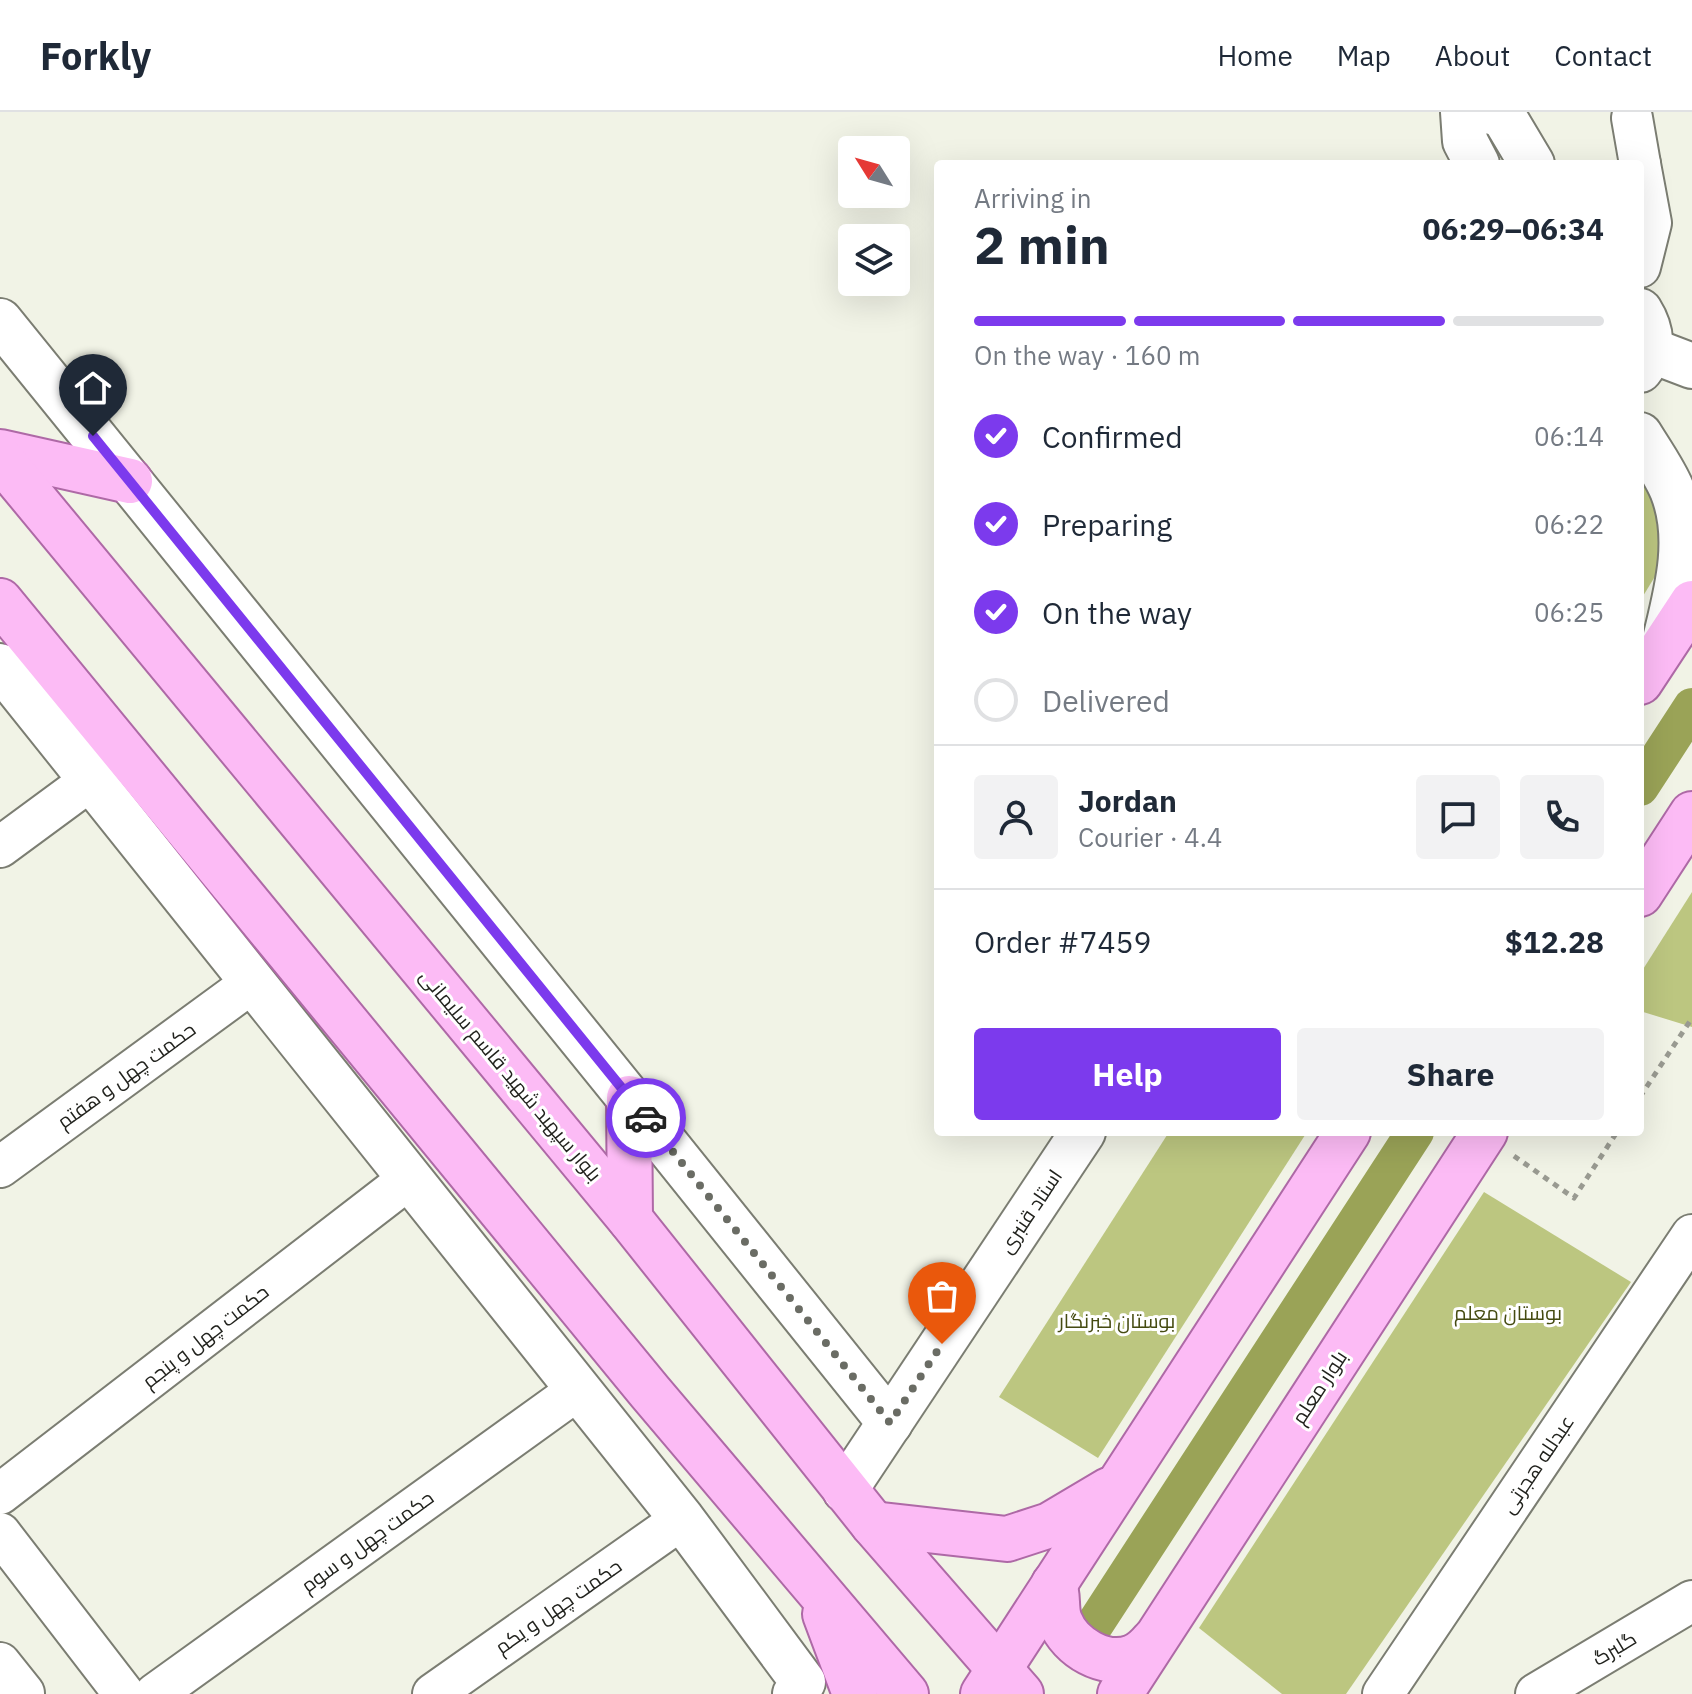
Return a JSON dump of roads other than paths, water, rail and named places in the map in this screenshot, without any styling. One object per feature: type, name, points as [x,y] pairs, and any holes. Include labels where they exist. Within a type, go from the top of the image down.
[{"type":"main road","points":[[0,455],[130,481]]},
{"type":"main road","name":"بلوار سپهبد شهید قاسم سلیمانی","points":[[0,455],[630,1219],[1001,1686]]},
{"type":"main road","points":[[0,601],[650,1392],[906,1694]]},
{"type":"main road","points":[[1651,665],[1692,603]]},
{"type":"main road","points":[[1644,888],[1692,814]]},
{"type":"main road","points":[[629,1098],[630,1219]]},
{"type":"main road","points":[[1001,1686],[1054,1584],[1345,1136]]},
{"type":"main road","name":"بلوار معلم","points":[[1120,1694],[1482,1136]]},
{"type":"main road","points":[[873,1524],[1007,1539],[1050,1525],[1118,1485]]},
{"type":"main road","points":[[813,1581],[855,1694]]},
{"type":"main road","points":[[1054,1584],[1059,1620],[1066,1633],[1088,1653],[1102,1658],[1133,1657],[1153,1641]]},
{"type":"main road","points":[[1153,1641],[1153,1694]]},
{"type":"street","points":[[1463,112],[1465,141],[1475,160]]},
{"type":"street","points":[[1493,112],[1504,117],[1530,160]]},
{"type":"street","points":[[1632,118],[1639,160]]},
{"type":"street","points":[[1644,185],[1651,223],[1644,251]]},
{"type":"street","points":[[0,321],[890,1423]]},
{"type":"street","points":[[1644,343],[1692,366]]},
{"type":"street","points":[[1644,442],[1673,491],[1682,528],[1683,569],[1651,665]]},
{"type":"street","points":[[0,666],[682,1519],[803,1682],[795,1694]]},
{"type":"street","points":[[0,847],[91,780]]},
{"type":"street","name":"حکمت چهل و هفتم","points":[[0,1167],[253,982]]},
{"type":"street","name":"استاد قنبری","points":[[845,1490],[1080,1136]]},
{"type":"street","name":"حکمت چهل و پنجم","points":[[0,1494],[410,1178]]},
{"type":"street","name":"عبدلله هجرتی","points":[[1383,1694],[1692,1235]]},
{"type":"street","name":"حکمت چهل و سوم","points":[[155,1694],[579,1389]]},
{"type":"street","points":[[613,1432],[650,1392]]},
{"type":"street","name":"حکمت چهل و یکم","points":[[433,1694],[682,1519]]},
{"type":"street","points":[[0,1533],[124,1694]]},
{"type":"street","name":"گلبرگ","points":[[1536,1694],[1692,1601]]},
{"type":"street","points":[[0,1663],[24,1694]]},
{"type":"waterway","points":[[1644,781],[1692,707]]},
{"type":"waterway","points":[[1095,1624],[1412,1136]]},
{"type":"park label","name":"بوستان معلم","points":[[1508,1312]]},
{"type":"park label","name":"بوستان خبرنگار","points":[[1117,1320]]}]
